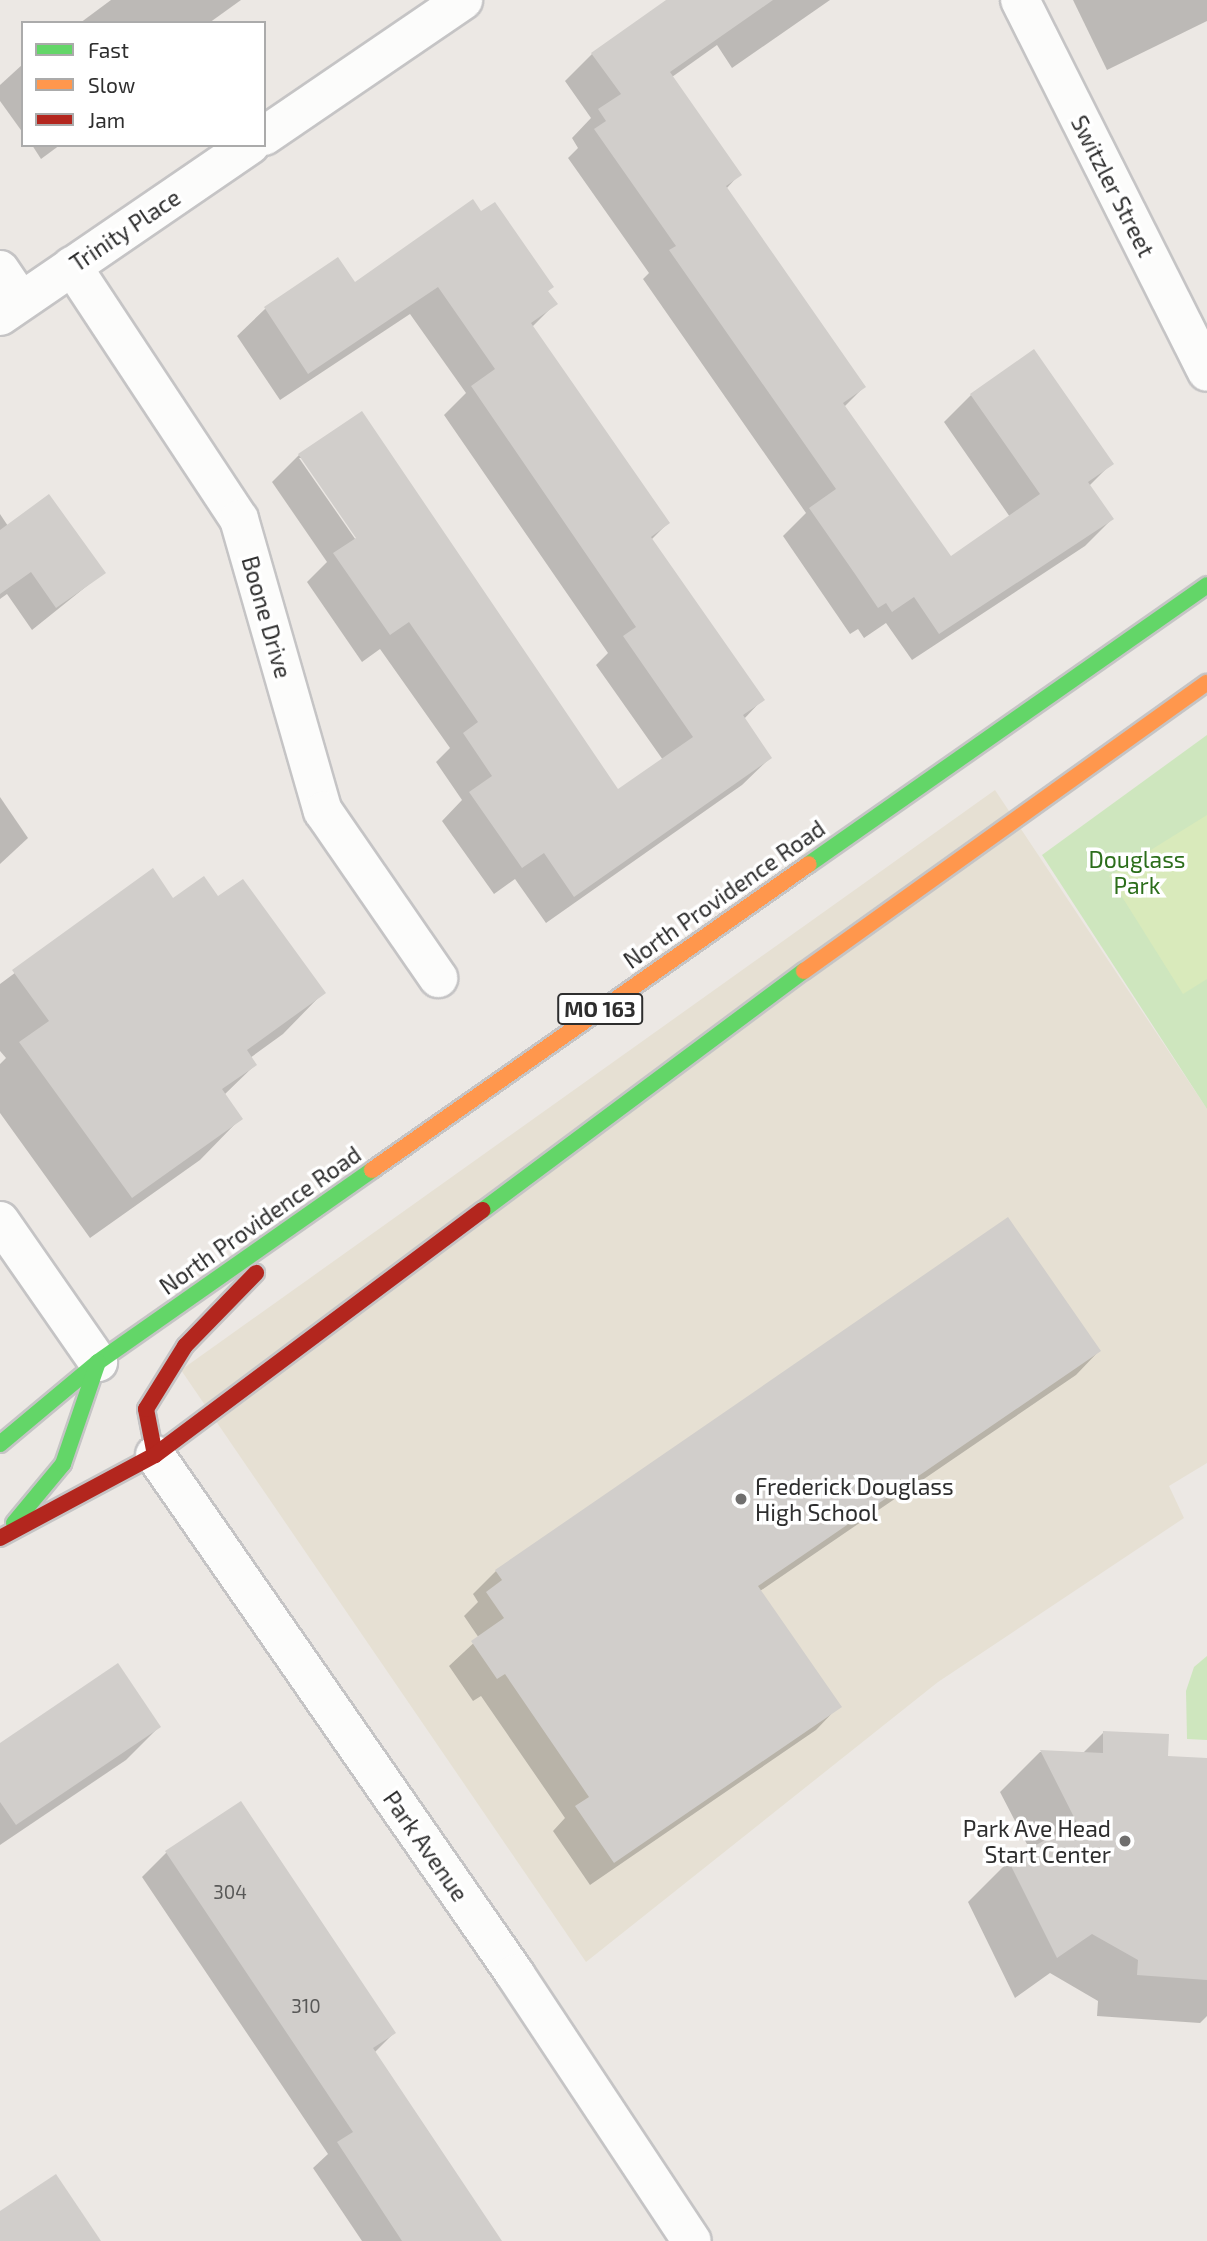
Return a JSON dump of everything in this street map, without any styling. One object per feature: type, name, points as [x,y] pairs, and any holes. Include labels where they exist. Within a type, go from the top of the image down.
[{"type":"main road","name":"North Providence Road","points":[[0,1444],[98,1363],[1207,585]]},
{"type":"main road","points":[[1,1538],[155,1455],[815,963],[1207,683]]},
{"type":"main road","points":[[155,1455],[146,1409],[185,1346],[324,1203]]},
{"type":"main road","points":[[1,1538],[63,1464],[98,1363]]},
{"type":"street","points":[[266,134],[463,0]]},
{"type":"street","name":"Switzler Street","points":[[1020,0],[1207,372]]},
{"type":"street","name":"Trinity Place","points":[[10,309],[247,147]]},
{"type":"street","name":"Boone Drive","points":[[72,266],[239,519],[323,811],[438,978]]},
{"type":"street","points":[[0,270],[10,309]]},
{"type":"street","points":[[0,1221],[98,1363]]},
{"type":"street","name":"Park Avenue","points":[[155,1455],[507,1962],[692,2241]]},
{"type":"shaded area","name":"Frederick Douglass High School","points":[[995,790],[1207,1109],[1207,1463],[1169,1486],[1184,1518],[938,1682],[586,1962],[181,1370]]},
{"type":"green space","name":"Douglass Park","points":[[1207,735],[1207,1109],[1042,855]]},
{"type":"green space","points":[[1207,815],[1207,979],[1183,994],[1109,876]]},
{"type":"green space","points":[[1207,1656],[1207,1740],[1187,1739],[1186,1691],[1194,1667]]},
{"type":"building","points":[[666,0],[773,0],[670,72],[742,175],[726,186],[866,387],[843,403],[951,556],[1040,494],[970,394],[1034,349],[1114,464],[1088,482],[1114,519],[939,634],[914,597],[892,612],[886,603],[878,608],[809,508],[836,489],[669,250],[676,246],[594,129],[606,121],[598,109],[621,94],[591,53]]},
{"type":"building","points":[[473,199],[481,211],[495,202],[554,287],[548,291],[558,304],[531,323],[670,523],[651,537],[765,700],[743,715],[772,758],[574,897],[544,853],[522,868],[469,792],[492,776],[463,733],[478,722],[409,622],[390,635],[333,553],[356,538],[298,454],[362,411],[618,789],[693,737],[623,636],[636,627],[471,386],[495,369],[438,287],[308,374],[264,307],[338,257],[355,282]]},
{"type":"building","points":[[49,494],[106,573],[56,608],[31,572],[0,594],[0,530]]},
{"type":"building","points":[[153,868],[173,898],[204,876],[218,896],[243,879],[326,993],[247,1050],[257,1065],[222,1089],[243,1119],[132,1198],[19,1042],[49,1021],[12,970]]},
{"type":"building","name":"Frederick Douglass High School","points":[[1008,1217],[1101,1351],[758,1586],[842,1707],[614,1863],[575,1806],[589,1797],[505,1674],[497,1679],[471,1641],[504,1618],[486,1592],[502,1580],[495,1570]]},
{"type":"building","points":[[118,1663],[161,1727],[16,1825],[0,1802],[0,1743]]},
{"type":"building","name":"Park Ave Head Start Center","points":[[1103,1731],[1169,1734],[1168,1756],[1207,1758],[1207,1980],[1137,1975],[1138,1960],[1092,1934],[1057,1958],[1008,1860],[1077,1823],[1040,1750],[1103,1753]]},
{"type":"building","points":[[241,1801],[396,2033],[373,2048],[502,2241],[402,2241],[337,2142],[353,2132],[165,1851]]},
{"type":"building","points":[[56,2174],[101,2241],[0,2241],[0,2211]]},
{"type":"traffic: fast","points":[[809,864],[1207,585]]},
{"type":"traffic: fast","points":[[483,1210],[804,971]]},
{"type":"traffic: fast","points":[[0,1444],[98,1362],[372,1170]]},
{"type":"traffic: fast","points":[[14,1523],[63,1464],[98,1362]]},
{"type":"traffic: slow","points":[[804,971],[1207,683]]},
{"type":"traffic: slow","points":[[372,1170],[809,864]]},
{"type":"traffic: jam","points":[[0,1538],[155,1455],[483,1210]]},
{"type":"traffic: jam","points":[[155,1455],[146,1409],[185,1346],[256,1273]]},
{"type":"place","name":"Frederick Douglass High School","points":[[741,1499]]},
{"type":"place","name":"Park Ave Head Start Center","points":[[1125,1841]]}]
